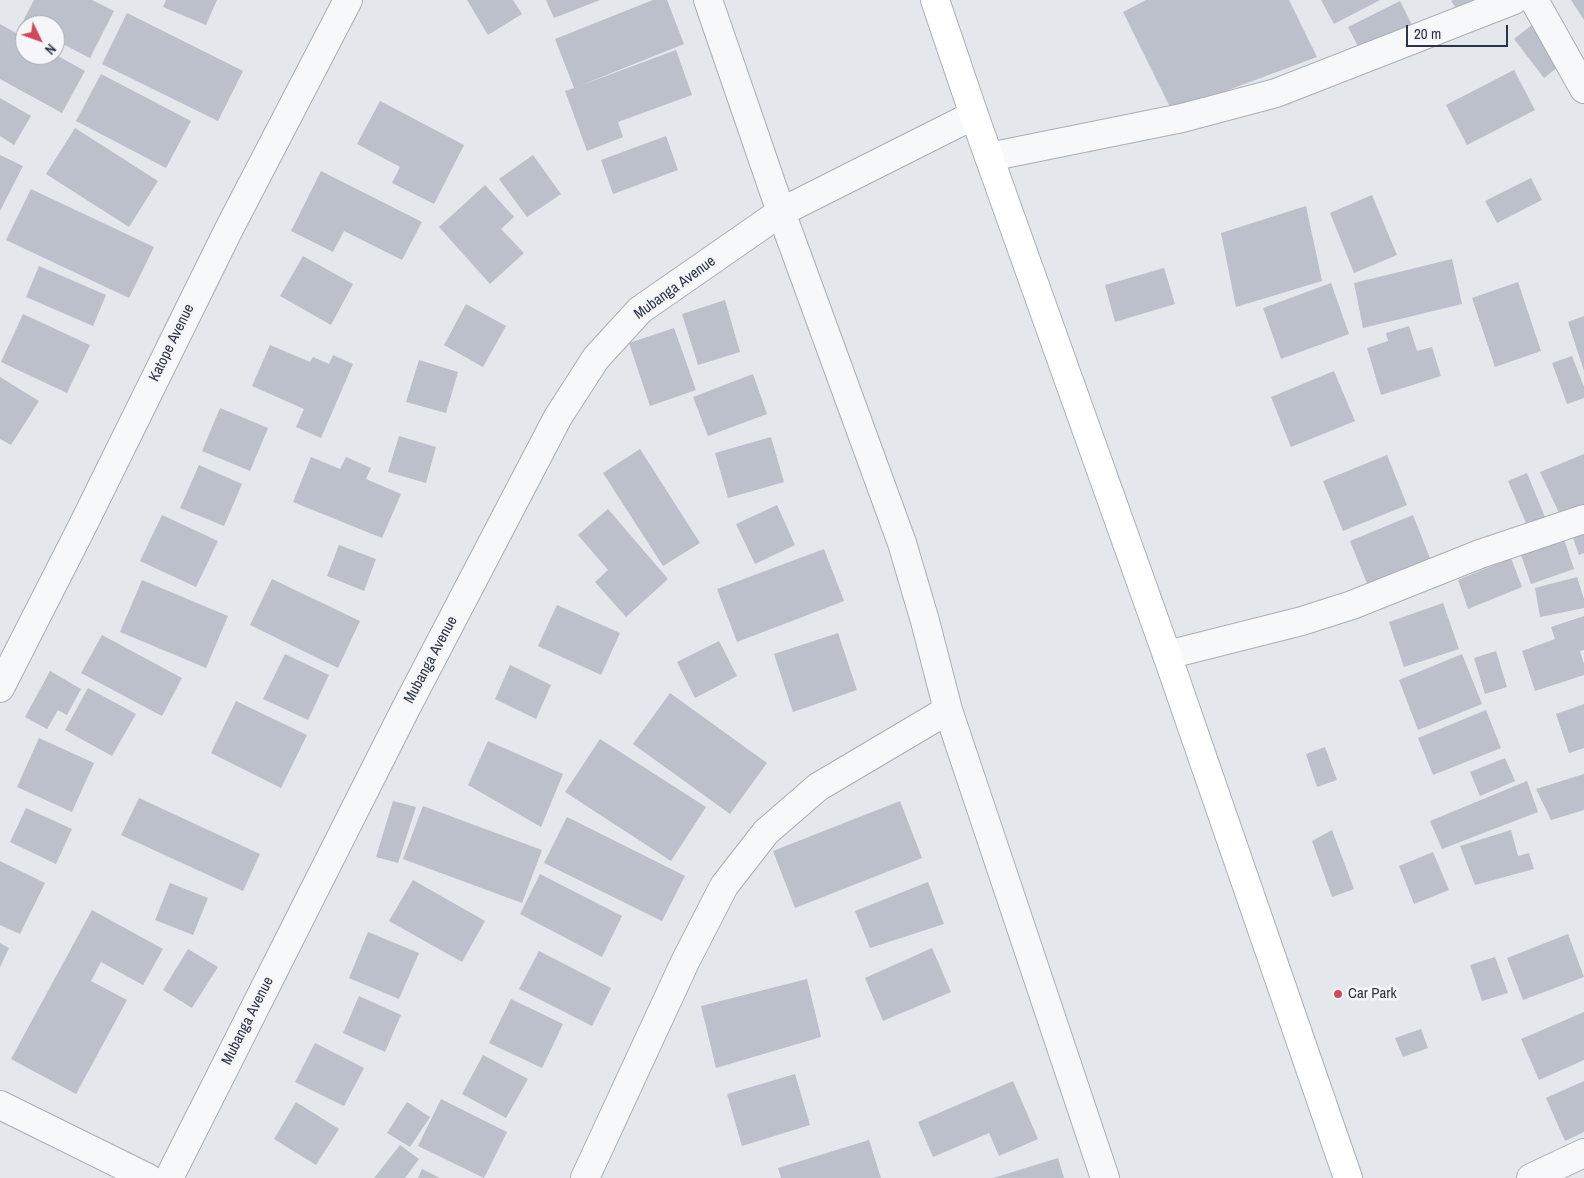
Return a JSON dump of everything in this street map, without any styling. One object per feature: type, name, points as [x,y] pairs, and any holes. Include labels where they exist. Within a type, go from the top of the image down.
[{"type":"street","name":"Katope Avenue","points":[[0,688],[229,229],[348,0]]},
{"type":"street","points":[[708,0],[782,212],[902,543],[948,710],[1105,1178]]},
{"type":"street","points":[[935,0],[974,115],[1167,655],[1348,1178]]},
{"type":"street","points":[[989,157],[1182,118],[1276,94],[1514,0]]},
{"type":"street","points":[[1534,0],[1584,89]]},
{"type":"street","name":"Mubanga Avenue","points":[[169,1178],[410,702],[558,417],[596,358],[640,310],[782,212],[974,115]]},
{"type":"street","points":[[1167,655],[1302,621],[1352,606],[1480,554],[1584,519]]},
{"type":"street","points":[[585,1178],[685,962],[724,886],[766,832],[818,787],[948,710]]},
{"type":"street","points":[[0,1105],[148,1178]]},
{"type":"street","points":[[1531,1178],[1584,1153]]},
{"type":"building","points":[[34,0],[92,0],[114,11],[90,58],[65,45],[65,15],[26,15]]},
{"type":"building","points":[[166,0],[217,0],[206,25],[163,7]]},
{"type":"building","points":[[467,0],[513,0],[522,14],[488,35]]},
{"type":"building","points":[[546,0],[600,0],[554,18]]},
{"type":"building","points":[[653,0],[667,0],[684,44],[579,86],[676,50],[692,95],[618,122],[623,137],[587,151],[565,91],[574,88],[555,39]]},
{"type":"building","points":[[1146,0],[1289,0],[1317,57],[1172,111],[1123,12]]},
{"type":"building","points":[[1321,0],[1380,0],[1334,24]]},
{"type":"building","points":[[1494,0],[1465,20],[1451,1]]},
{"type":"building","points":[[1571,0],[1584,0],[1584,20]]},
{"type":"building","points":[[1400,1],[1413,27],[1362,54],[1348,27]]},
{"type":"building","points":[[127,13],[243,71],[218,121],[102,64]]},
{"type":"building","points":[[0,24],[15,32],[15,65],[65,65],[65,60],[85,71],[62,113],[0,79]]},
{"type":"building","points":[[1533,24],[1563,63],[1544,78],[1514,39]]},
{"type":"building","points":[[1514,70],[1535,110],[1467,145],[1446,105]]},
{"type":"building","points":[[101,74],[191,121],[166,168],[76,121]]},
{"type":"building","points":[[0,98],[31,116],[14,145],[0,136]]},
{"type":"building","points":[[380,101],[464,145],[434,204],[392,183],[400,167],[357,144]]},
{"type":"building","points":[[75,128],[158,181],[129,227],[46,174]]},
{"type":"building","points":[[666,136],[678,170],[613,194],[601,160]]},
{"type":"building","points":[[0,155],[23,166],[0,211]]},
{"type":"building","points":[[533,155],[561,194],[527,217],[499,179]]},
{"type":"building","points":[[321,171],[422,222],[402,260],[344,231],[333,252],[291,231]]},
{"type":"building","points":[[1531,178],[1542,200],[1497,223],[1485,201]]},
{"type":"building","points":[[485,185],[514,217],[501,229],[524,253],[490,284],[439,227]]},
{"type":"building","points":[[31,189],[154,247],[129,298],[6,240]]},
{"type":"building","points":[[1372,195],[1397,255],[1354,273],[1330,213]]},
{"type":"building","points":[[1306,206],[1322,281],[1236,307],[1221,233]]},
{"type":"building","points":[[303,256],[353,284],[331,325],[280,296]]},
{"type":"building","points":[[1452,259],[1462,304],[1363,328],[1354,283]]},
{"type":"building","points":[[39,266],[106,295],[93,326],[26,297]]},
{"type":"building","points":[[1164,268],[1175,304],[1115,322],[1105,285]]},
{"type":"building","points":[[1518,282],[1541,351],[1495,367],[1472,298]]},
{"type":"building","points":[[1331,283],[1349,334],[1281,359],[1263,308]]},
{"type":"building","points":[[725,300],[740,352],[698,365],[682,314]]},
{"type":"building","points":[[466,304],[506,326],[483,367],[444,345]]},
{"type":"building","points":[[23,314],[90,345],[67,393],[1,362]]},
{"type":"building","points":[[1584,316],[1584,371],[1568,322]]},
{"type":"building","points":[[1409,326],[1417,351],[1432,347],[1441,376],[1381,395],[1367,348],[1388,341],[1386,333]]},
{"type":"building","points":[[674,328],[696,390],[650,406],[629,343]]},
{"type":"building","points":[[270,345],[310,362],[313,357],[329,364],[333,355],[353,364],[321,438],[296,427],[304,409],[252,386]]},
{"type":"building","points":[[1572,356],[1584,387],[1584,398],[1567,404],[1552,363]]},
{"type":"building","points":[[419,360],[458,372],[446,413],[406,402]]},
{"type":"building","points":[[1334,371],[1355,421],[1291,447],[1271,397]]},
{"type":"building","points":[[753,374],[767,414],[708,436],[693,397]]},
{"type":"building","points":[[0,377],[39,401],[11,445],[0,439]]},
{"type":"building","points":[[220,408],[268,428],[250,471],[202,451]]},
{"type":"building","points":[[399,436],[436,447],[426,483],[388,472]]},
{"type":"building","points":[[771,437],[784,482],[728,498],[715,453]]},
{"type":"building","points":[[640,449],[700,543],[663,566],[603,473]]},
{"type":"building","points":[[1584,454],[1584,506],[1560,515],[1540,472]]},
{"type":"building","points":[[1387,455],[1407,505],[1343,531],[1323,481]]},
{"type":"building","points":[[311,457],[340,469],[346,457],[371,468],[366,479],[401,494],[382,538],[293,502]]},
{"type":"building","points":[[199,465],[242,484],[224,526],[180,508]]},
{"type":"building","points":[[1527,473],[1547,522],[1529,530],[1508,481]]},
{"type":"building","points":[[777,505],[795,545],[755,564],[736,524]]},
{"type":"building","points":[[608,509],[668,579],[626,617],[595,582],[608,570],[578,535]]},
{"type":"building","points":[[162,515],[218,541],[196,587],[140,561]]},
{"type":"building","points":[[1413,515],[1433,566],[1370,591],[1350,541]]},
{"type":"building","points":[[1584,531],[1584,553],[1579,555],[1572,535]]},
{"type":"building","points":[[1563,536],[1574,569],[1531,584],[1520,552]]},
{"type":"building","points":[[339,545],[376,559],[364,591],[327,576]]},
{"type":"building","points":[[824,549],[844,601],[737,642],[717,589]]},
{"type":"building","points":[[1511,558],[1522,587],[1468,609],[1458,580]]},
{"type":"building","points":[[1577,577],[1584,599],[1584,608],[1540,617],[1535,588]]},
{"type":"building","points":[[272,579],[360,621],[338,668],[250,625]]},
{"type":"building","points":[[142,580],[228,616],[206,668],[120,632]]},
{"type":"building","points":[[1443,603],[1459,649],[1404,667],[1389,622]]},
{"type":"building","points":[[557,605],[620,633],[601,675],[538,646]]},
{"type":"building","points":[[1584,616],[1584,650],[1580,651],[1584,664],[1584,675],[1535,691],[1522,651],[1555,639],[1551,627]]},
{"type":"building","points":[[838,633],[857,690],[793,712],[774,654]]},
{"type":"building","points":[[102,635],[182,678],[162,716],[81,673]]},
{"type":"building","points":[[719,641],[737,676],[695,698],[677,662]]},
{"type":"building","points":[[1496,651],[1507,687],[1485,694],[1474,658]]},
{"type":"building","points":[[285,654],[329,675],[308,720],[263,699]]},
{"type":"building","points":[[1462,654],[1482,704],[1418,730],[1399,680]]},
{"type":"building","points":[[510,665],[551,685],[536,719],[495,699]]},
{"type":"building","points":[[50,671],[81,689],[67,715],[58,710],[47,729],[25,717]]},
{"type":"building","points":[[88,688],[136,714],[112,756],[65,730]]},
{"type":"building","points":[[670,693],[767,763],[730,814],[633,744]]},
{"type":"building","points":[[236,701],[307,735],[281,788],[211,753]]},
{"type":"building","points":[[1584,704],[1584,748],[1569,753],[1556,714]]},
{"type":"building","points":[[1486,710],[1501,748],[1433,775],[1418,738]]},
{"type":"building","points":[[39,738],[94,763],[72,812],[17,787]]},
{"type":"building","points":[[600,739],[706,807],[671,861],[565,792]]},
{"type":"building","points":[[488,741],[563,774],[541,827],[468,785]]},
{"type":"building","points":[[1325,747],[1337,780],[1317,787],[1306,754]]},
{"type":"building","points":[[1505,758],[1515,781],[1480,796],[1470,772]]},
{"type":"building","points":[[1584,774],[1584,810],[1551,820],[1536,789]]},
{"type":"building","points":[[1527,781],[1538,812],[1442,849],[1430,821]]},
{"type":"building","points":[[139,798],[260,854],[243,891],[121,835]]},
{"type":"building","points":[[393,801],[416,807],[398,863],[376,857]]},
{"type":"building","points":[[900,801],[922,858],[795,908],[773,851]]},
{"type":"building","points":[[423,806],[542,850],[522,903],[403,859]]},
{"type":"building","points":[[26,808],[72,829],[56,864],[10,842]]},
{"type":"building","points":[[567,817],[685,876],[662,921],[544,863]]},
{"type":"building","points":[[1332,830],[1354,889],[1332,897],[1312,841]]},
{"type":"building","points":[[1511,830],[1518,856],[1529,853],[1534,869],[1475,885],[1460,846]]},
{"type":"building","points":[[1433,852],[1449,890],[1414,904],[1399,866]]},
{"type":"building","points":[[0,861],[45,883],[20,934],[0,925]]},
{"type":"building","points":[[540,874],[622,916],[602,957],[520,914]]},
{"type":"building","points":[[413,880],[485,921],[462,962],[389,921]]},
{"type":"building","points":[[928,882],[944,924],[870,948],[855,911]]},
{"type":"building","points":[[170,883],[208,898],[193,935],[155,920]]},
{"type":"building","points":[[92,910],[163,949],[143,985],[101,962],[91,981],[127,1000],[76,1094],[11,1059]]},
{"type":"building","points":[[368,932],[419,953],[399,999],[349,978]]},
{"type":"building","points":[[1568,934],[1584,977],[1523,1000],[1507,958]]},
{"type":"building","points":[[0,943],[9,948],[0,967]]},
{"type":"building","points":[[932,948],[951,992],[883,1021],[865,978]]},
{"type":"building","points":[[188,949],[218,967],[192,1008],[163,990]]},
{"type":"building","points":[[539,951],[611,988],[592,1026],[519,989]]},
{"type":"building","points":[[1495,957],[1508,993],[1482,1001],[1470,965]]},
{"type":"building","points":[[807,979],[821,1037],[716,1068],[701,1006]]},
{"type":"building","points":[[359,996],[401,1015],[385,1052],[343,1033]]},
{"type":"building","points":[[511,999],[563,1024],[542,1068],[489,1043]]},
{"type":"building","points":[[1584,1012],[1584,1060],[1539,1080],[1521,1039]]},
{"type":"building","points":[[1421,1029],[1428,1048],[1403,1057],[1395,1038]]},
{"type":"building","points":[[315,1043],[364,1068],[344,1106],[295,1082]]},
{"type":"building","points":[[483,1055],[528,1079],[506,1118],[462,1094]]},
{"type":"building","points":[[795,1074],[810,1125],[742,1146],[727,1094]]},
{"type":"building","points":[[1013,1081],[1038,1139],[999,1156],[989,1133],[933,1157],[918,1122]]},
{"type":"building","points":[[1584,1081],[1584,1132],[1565,1141],[1546,1098]]},
{"type":"building","points":[[441,1099],[507,1132],[484,1178],[418,1146]]},
{"type":"building","points":[[296,1102],[339,1129],[316,1165],[274,1139]]},
{"type":"building","points":[[407,1102],[430,1117],[410,1147],[387,1133]]},
{"type":"building","points":[[869,1140],[881,1178],[781,1178],[778,1168]]},
{"type":"building","points":[[400,1145],[419,1159],[405,1178],[374,1178]]},
{"type":"building","points":[[1058,1158],[1064,1178],[993,1178]]},
{"type":"building","points":[[422,1169],[440,1178],[418,1178]]},
{"type":"place","name":"Car Park","points":[[1338,994]]}]
